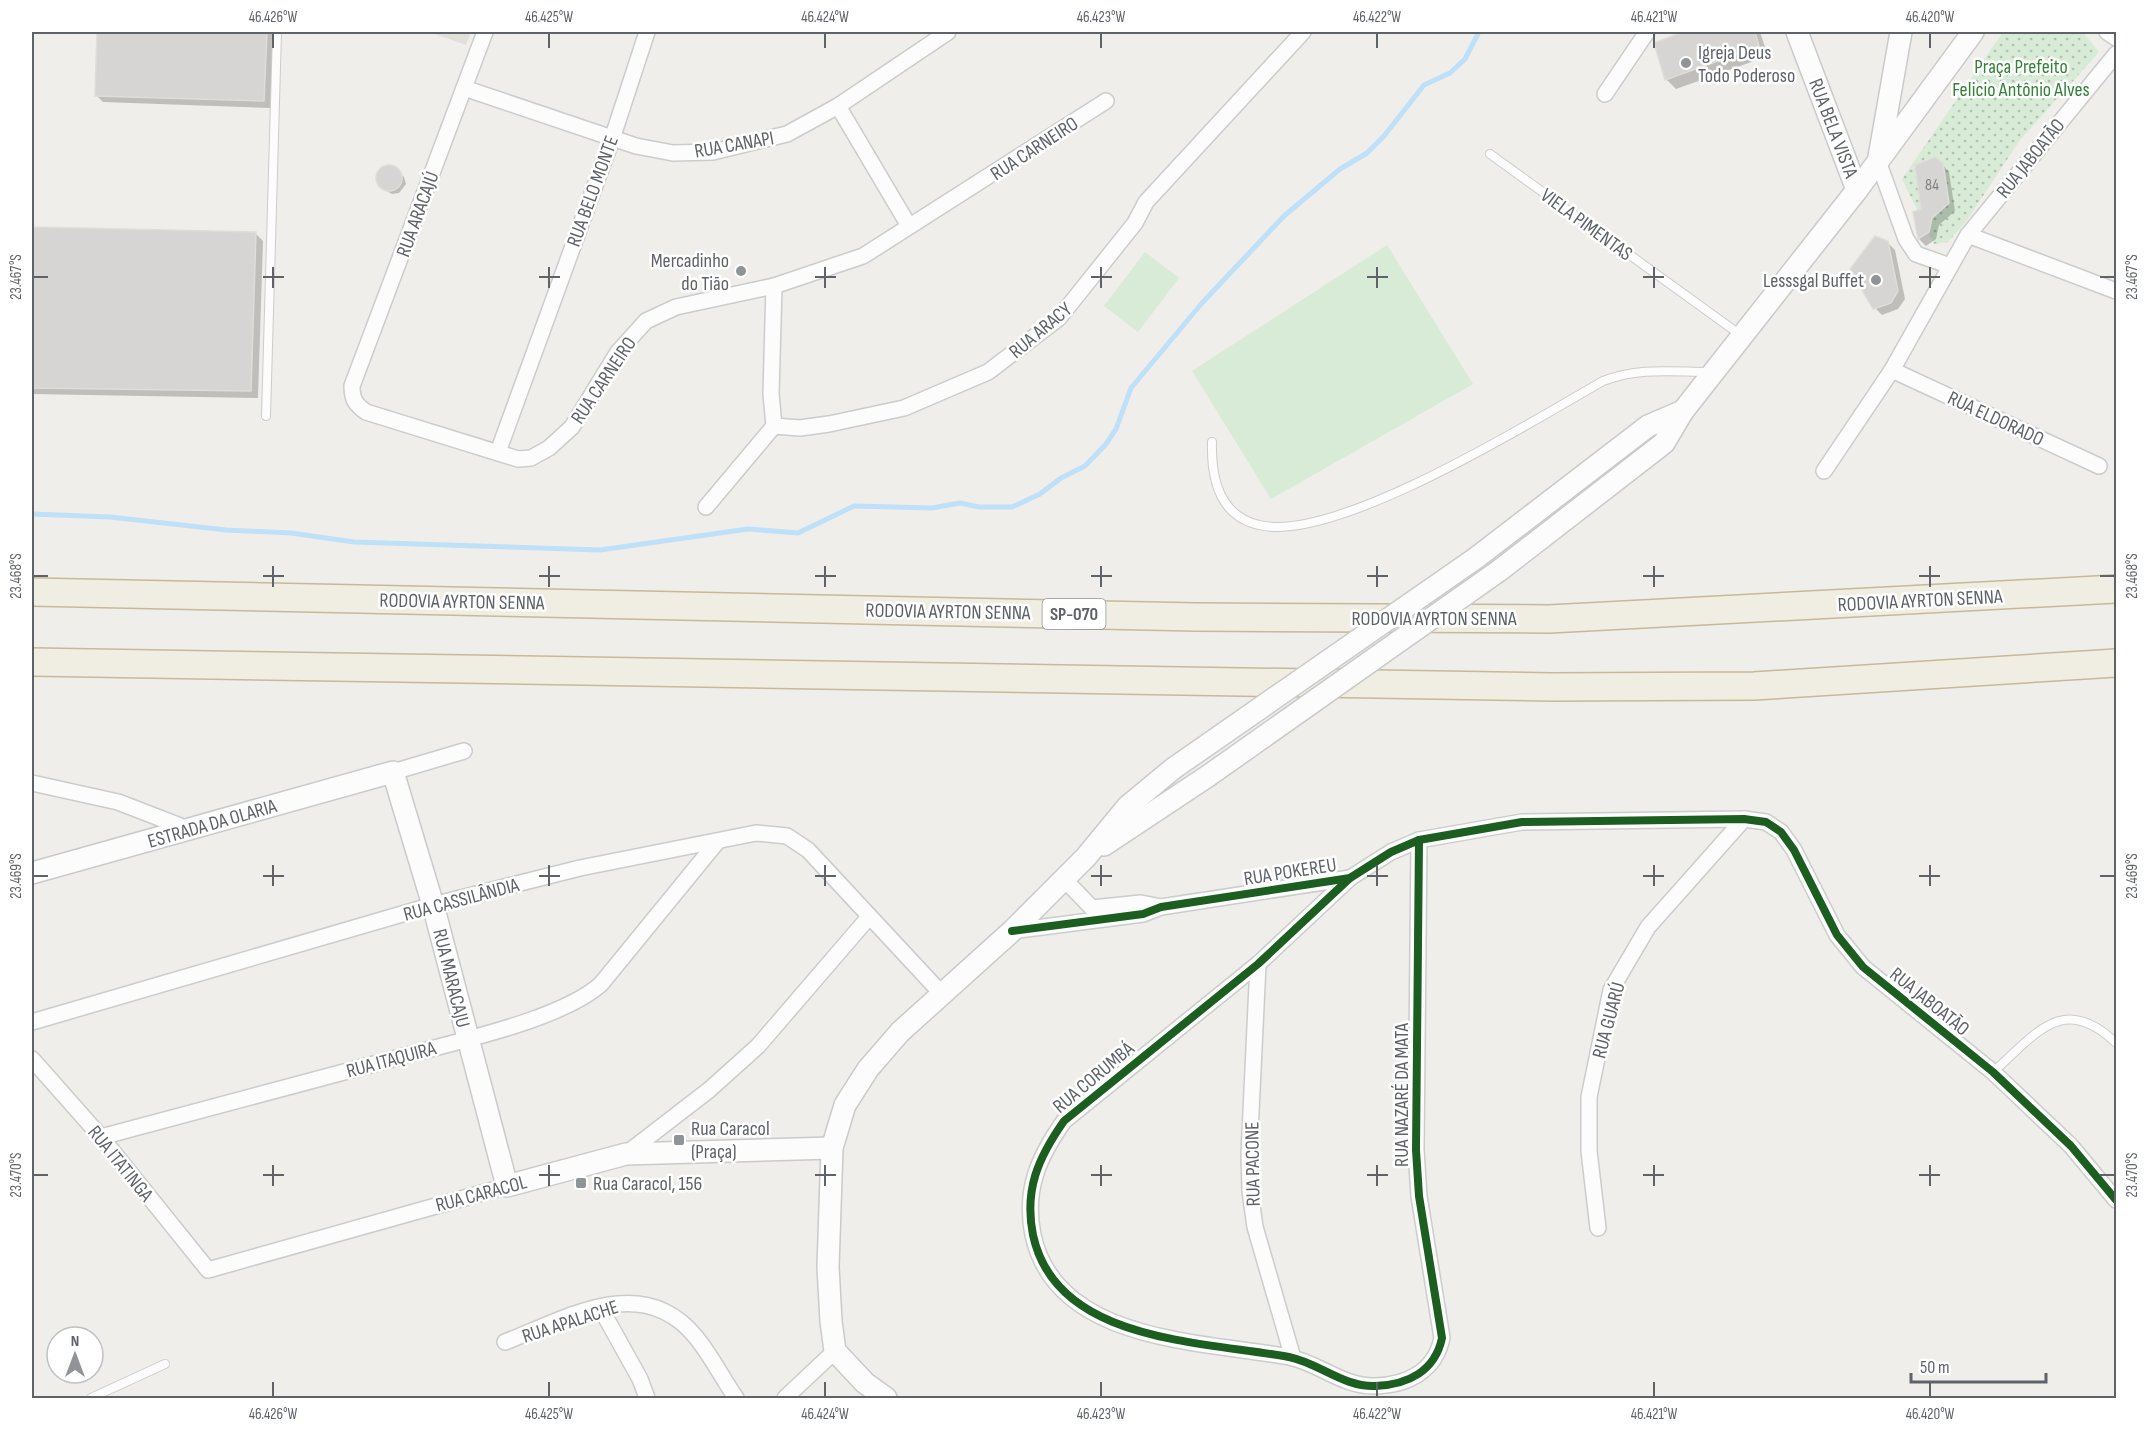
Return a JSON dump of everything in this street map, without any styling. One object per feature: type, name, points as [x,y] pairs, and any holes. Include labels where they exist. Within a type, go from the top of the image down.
[{"type":"highway","name":"RODOVIA AYRTON SENNA","points":[[32,592],[1196,616],[1549,619],[2116,589]]},
{"type":"highway","points":[[32,662],[1552,687],[1754,686],[2116,663]]},
{"type":"main road","name":"RUA BELA VISTA","points":[[1797,32],[1857,190]]},
{"type":"main road","points":[[1878,161],[1901,32]]},
{"type":"main road","points":[[1086,857],[1208,776],[1500,570],[1664,443],[1683,411],[1857,190],[1973,32]]},
{"type":"main road","points":[[886,1398],[865,1383],[835,1351],[828,1267],[832,1148],[845,1105],[868,1069],[900,1032],[1012,930],[1086,857],[1128,806],[1174,768],[1476,558],[1648,426],[1683,411]]},
{"type":"main road","name":"ESTRADA DA OLARIA","points":[[32,873],[393,772]]},
{"type":"main road","name":"RUA MARACAJU","points":[[393,772],[433,905],[507,1186]]},
{"type":"main road","name":"RUA CARACOL","points":[[507,1186],[626,1154],[832,1148]]},
{"type":"street","name":"RUA ARACAJÚ","points":[[352,397],[352,386],[485,32]]},
{"type":"street","name":"RUA BELO MONTE","points":[[498,452],[612,139],[647,32]]},
{"type":"street","name":"RUA CANAPI","points":[[464,88],[612,139],[673,153],[713,152],[788,134],[838,106],[948,32]]},
{"type":"street","name":"RUA ARACY","points":[[774,426],[800,428],[829,424],[904,408],[988,372],[1059,318],[1135,223],[1146,202],[1303,32]]},
{"type":"street","points":[[1605,94],[1647,32]]},
{"type":"street","points":[[2107,32],[2116,38]]},
{"type":"street","name":"RUA JABOATÃO","points":[[1824,471],[1892,370],[1968,235],[2116,54]]},
{"type":"street","name":"RUA CARNEIRO","points":[[352,397],[356,405],[366,412],[518,459],[531,458],[549,448],[572,427],[618,352],[646,321],[676,307],[774,286],[863,256],[1106,101]]},
{"type":"street","points":[[838,106],[909,226]]},
{"type":"street","points":[[1878,161],[1906,239],[1916,254],[1950,266]]},
{"type":"street","points":[[1968,235],[2116,291]]},
{"type":"street","points":[[706,507],[774,426],[771,394],[774,286]]},
{"type":"street","name":"RUA ELDORADO","points":[[1892,370],[2099,466]]},
{"type":"street","points":[[393,772],[464,751]]},
{"type":"street","points":[[32,783],[118,802],[188,829]]},
{"type":"street","name":"RUA JABOATÃO","points":[[1744,819],[1766,822],[1781,832],[1794,850],[1837,935],[1863,967],[1994,1072],[2070,1146],[2116,1200]]},
{"type":"street","name":"RUA POKEREU","points":[[1012,930],[1143,914],[1161,907],[1350,878],[1391,852],[1419,840],[1522,822],[1744,819]]},
{"type":"street","name":"RUA GUARÚ","points":[[1598,1228],[1589,1151],[1589,1097],[1611,990],[1648,927],[1744,819]]},
{"type":"street","name":"RUA CASSILÂNDIA","points":[[32,1022],[433,905],[580,868],[756,833],[787,836],[808,850],[941,993]]},
{"type":"street","name":"RUA NAZARÉ DA MATA","points":[[1418,1376],[1432,1365],[1439,1352],[1442,1338],[1419,1196],[1416,1150],[1419,840]]},
{"type":"street","name":"RUA ITAQUIRA","points":[[101,1137],[467,1039],[568,1006],[586,997],[600,984],[671,902],[717,842]]},
{"type":"street","name":"RUA CORUMBÁ","points":[[1350,878],[1258,964],[1064,1121],[1043,1150],[1032,1184],[1029,1215],[1036,1246],[1051,1279],[1077,1305],[1119,1326],[1183,1340],[1293,1358],[1358,1384],[1374,1386],[1418,1376]]},
{"type":"street","name":"RUA POKEREU","points":[[1064,879],[1092,908],[1141,903],[1161,907]]},
{"type":"street","points":[[626,1154],[709,1090],[758,1046],[869,917]]},
{"type":"street","name":"RUA PACONE","points":[[1258,964],[1249,1154],[1250,1191],[1255,1227],[1293,1358]]},
{"type":"street","name":"RUA ITATINGA","points":[[32,1059],[101,1137],[208,1270]]},
{"type":"street","name":"RUA CARACOL","points":[[208,1270],[507,1186]]},
{"type":"street","name":"RUA APALACHE","points":[[505,1342],[600,1307],[639,1302],[656,1307],[679,1320],[696,1337],[736,1398]]},
{"type":"street","points":[[600,1307],[640,1378],[647,1398]]},
{"type":"street","points":[[785,1398],[835,1351]]},
{"type":"lane","points":[[266,416],[277,32]]},
{"type":"lane","name":"VIELA PIMENTAS","points":[[1490,154],[1743,337]]},
{"type":"lane","points":[[1212,442],[1214,481],[1222,500],[1236,515],[1258,525],[1286,528],[1315,523],[1352,511],[1410,485],[1468,457],[1603,381],[1624,373],[1656,370],[1715,372]]},
{"type":"lane","points":[[1994,1072],[2056,1019],[2076,1018],[2116,1043]]},
{"type":"lane","points":[[91,1398],[165,1364]]},
{"type":"shaded area","points":[[429,32],[471,32],[466,45]]},
{"type":"green space","name":"Praça Prefeito Felicio Antônio Alves","points":[[2003,32],[2083,32],[2099,52],[2020,140],[1967,220],[1948,242],[1934,244],[1902,179]]},
{"type":"green space","points":[[1387,245],[1473,384],[1271,499],[1192,371]]},
{"type":"green space","points":[[1145,252],[1179,278],[1138,332],[1104,306]]},
{"type":"building","points":[[97,32],[267,32],[264,101],[95,96]]},
{"type":"building","name":"Igreja Deus Todo Poderoso","points":[[1683,32],[1755,32],[1759,46],[1665,80],[1654,43]]},
{"type":"building","points":[[1935,157],[1943,163],[1949,203],[1932,218],[1929,232],[1918,239],[1913,212],[1921,209],[1915,165]]},
{"type":"building","points":[[389,165],[398,169],[402,178],[398,187],[389,191],[380,187],[376,178],[380,169]]},
{"type":"building","points":[[32,227],[256,232],[251,391],[32,388]]},
{"type":"building","name":"Lesssgal Buffet","points":[[1875,236],[1888,241],[1898,291],[1891,303],[1873,309],[1850,269]]},
{"type":"waterway","points":[[32,514],[110,517],[226,530],[291,533],[354,542],[600,550],[748,529],[798,533],[854,506],[932,508],[960,503],[979,507],[1012,507],[1040,494],[1061,478],[1085,466],[1106,444],[1116,429],[1131,388],[1202,303],[1284,216],[1340,169],[1367,153],[1384,136],[1424,85],[1450,73],[1465,59],[1479,32]]},
{"type":"cycle path","points":[[1012,931],[1143,914],[1161,907],[1350,878],[1391,852],[1419,840],[1522,822],[1744,819],[1766,822],[1781,832],[1794,850],[1837,935],[1863,967],[1993,1072],[2071,1146],[2116,1200]]},
{"type":"cycle path","points":[[1350,878],[1258,964],[1064,1121],[1040,1161],[1030,1203],[1033,1235],[1047,1271],[1071,1297],[1101,1317],[1137,1331],[1176,1340],[1289,1357],[1311,1364],[1352,1383],[1375,1386],[1398,1383],[1418,1374],[1433,1359],[1442,1338],[1419,1196],[1416,1150],[1419,840]]},
{"type":"place","name":"Igreja Deus Todo Poderoso","points":[[1686,63]]},
{"type":"place","name":"Mercadinho do Tião","points":[[741,271]]},
{"type":"place","name":"Lesssgal Buffet","points":[[1876,280]]},
{"type":"place","name":"Rua Caracol (Praça)","points":[[679,1140]]},
{"type":"place","name":"Rua Caracol, 156","points":[[581,1183]]}]
